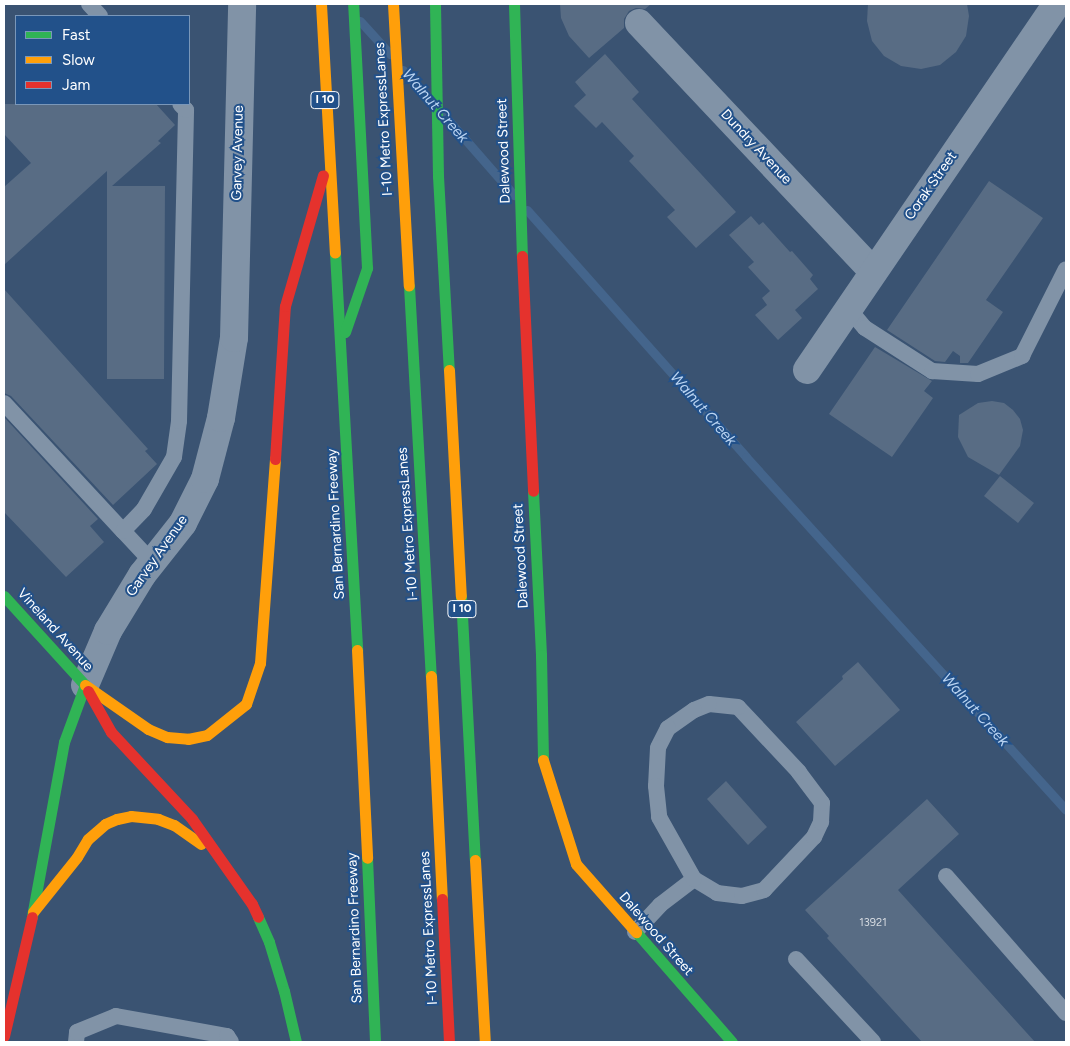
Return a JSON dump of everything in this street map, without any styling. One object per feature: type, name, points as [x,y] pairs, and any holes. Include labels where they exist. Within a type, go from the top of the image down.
[{"type":"main road","name":"San Bernardino Freeway","points":[[320,4],[341,343],[375,1042]]},
{"type":"main road","name":"I-10 Metro ExpressLanes","points":[[341,343],[367,268],[353,4]]},
{"type":"main road","name":"I-10 Metro ExpressLanes","points":[[393,4],[426,571],[449,1042]]},
{"type":"main road","name":"I 10","points":[[435,4],[438,176],[485,1042]]},
{"type":"main road","name":"Dalewood Street","points":[[514,4],[522,273],[541,655],[543,764],[576,864],[732,1042]]},
{"type":"main road","points":[[85,685],[148,728],[167,738],[188,739],[207,735],[246,704],[260,663],[266,608],[285,306],[328,157]]},
{"type":"main road","name":"Vineland Avenue","points":[[4,596],[85,685]]},
{"type":"main road","points":[[85,685],[111,732],[192,819],[252,904],[269,942],[284,991],[296,1042]]},
{"type":"main road","name":"Garvey Avenue","points":[[4,1036],[33,912],[64,742],[85,685]]},
{"type":"main road","points":[[33,912],[77,857],[88,839],[105,824],[117,819],[144,817],[174,825],[188,833],[226,866]]},
{"type":"street","name":"Garvey Avenue","points":[[85,685],[108,631],[142,575],[183,523],[204,479],[221,418],[234,338],[242,4]]},
{"type":"street","name":"Corak Street","points":[[807,370],[872,271],[1057,4]]},
{"type":"street","name":"Dundry Avenue","points":[[639,23],[872,271]]},
{"type":"lane","points":[[89,4],[99,15]]},
{"type":"lane","points":[[123,531],[144,509],[174,457],[179,421],[186,110],[181,105]]},
{"type":"lane","points":[[848,308],[864,328],[932,371],[978,374],[1022,356],[1066,269]]},
{"type":"lane","points":[[4,403],[152,562]]},
{"type":"lane","points":[[709,704],[738,707],[799,772],[822,803],[821,822],[814,837],[764,890],[742,896],[717,893],[694,878],[659,817],[656,786],[658,748],[668,728],[694,710],[709,704]]},
{"type":"lane","points":[[946,876],[1066,1013]]},
{"type":"lane","points":[[636,932],[660,905],[694,878]]},
{"type":"lane","points":[[796,960],[873,1042]]},
{"type":"lane","points":[[76,1042],[77,1032],[116,1016],[227,1036],[231,1042]]},
{"type":"building","points":[[560,4],[651,4],[645,9],[636,8],[629,11],[624,19],[624,28],[589,58],[569,36],[561,18]]},
{"type":"building","points":[[868,4],[967,4],[969,16],[966,36],[956,52],[940,65],[921,69],[901,66],[884,56],[872,41],[867,21]]},
{"type":"building","points":[[605,54],[639,92],[632,99],[736,212],[696,248],[667,217],[675,210],[629,161],[634,156],[602,122],[596,128],[574,106],[586,95],[575,82]]},
{"type":"building","points":[[4,104],[157,105],[175,125],[158,141],[161,143],[112,186],[165,186],[164,379],[107,379],[107,171],[4,265],[4,187],[31,163],[4,134]]},
{"type":"building","points":[[989,181],[1043,218],[986,300],[1003,312],[968,363],[960,363],[960,356],[953,351],[945,362],[935,361],[887,330]]},
{"type":"building","points":[[751,216],[759,225],[763,222],[790,252],[792,251],[813,275],[810,279],[818,289],[795,310],[802,318],[778,340],[755,315],[767,305],[762,298],[770,291],[748,267],[754,262],[729,235]]},
{"type":"building","points":[[4,289],[148,449],[145,451],[157,464],[113,505],[11,396],[4,393]]},
{"type":"building","points":[[875,347],[932,381],[924,391],[933,398],[892,457],[829,414]]},
{"type":"building","points":[[992,401],[1004,403],[1013,410],[1020,419],[1023,430],[1020,446],[999,475],[968,457],[958,437],[959,415],[978,403]]},
{"type":"building","points":[[4,417],[98,519],[90,526],[104,542],[66,577],[4,512]]},
{"type":"building","points":[[1000,476],[1034,503],[1018,523],[984,496]]},
{"type":"building","points":[[858,662],[900,710],[835,766],[796,722],[843,679],[842,676]]},
{"type":"building","points":[[726,781],[767,827],[748,845],[707,799]]},
{"type":"building","points":[[927,799],[959,834],[898,890],[1035,1042],[922,1042],[827,938],[829,936],[805,910]]},
{"type":"waterway","name":"Walnut Creek","points":[[360,21],[390,54]]},
{"type":"waterway","name":"Walnut Creek","points":[[403,70],[429,99]]},
{"type":"waterway","name":"Walnut Creek","points":[[443,114],[514,195]]},
{"type":"waterway","name":"Walnut Creek","points":[[527,210],[746,457],[1066,810]]},
{"type":"traffic: fast","points":[[345,332],[367,268],[353,4]]},
{"type":"traffic: fast","points":[[435,4],[438,176],[449,370]]},
{"type":"traffic: fast","points":[[514,4],[522,256]]},
{"type":"traffic: fast","points":[[335,253],[357,650]]},
{"type":"traffic: fast","points":[[409,286],[431,676]]},
{"type":"traffic: fast","points":[[533,491],[541,655],[543,760]]},
{"type":"traffic: fast","points":[[4,596],[85,685],[64,742],[32,917]]},
{"type":"traffic: fast","points":[[461,596],[475,860]]},
{"type":"traffic: fast","points":[[367,858],[375,1042]]},
{"type":"traffic: fast","points":[[258,917],[269,942],[284,991],[296,1042]]},
{"type":"traffic: fast","points":[[636,932],[732,1042]]},
{"type":"traffic: slow","points":[[321,4],[335,253]]},
{"type":"traffic: slow","points":[[393,4],[409,286]]},
{"type":"traffic: slow","points":[[449,370],[461,596]]},
{"type":"traffic: slow","points":[[85,685],[148,729],[167,737],[188,739],[207,735],[246,704],[260,663],[275,459]]},
{"type":"traffic: slow","points":[[357,650],[367,858]]},
{"type":"traffic: slow","points":[[431,676],[442,899]]},
{"type":"traffic: slow","points":[[543,760],[576,864],[636,932]]},
{"type":"traffic: slow","points":[[33,912],[77,857],[88,839],[105,824],[117,819],[131,816],[158,819],[174,825],[201,844]]},
{"type":"traffic: slow","points":[[475,860],[485,1042]]},
{"type":"traffic: jam","points":[[275,459],[285,306],[323,175]]},
{"type":"traffic: jam","points":[[522,256],[533,491]]},
{"type":"traffic: jam","points":[[88,691],[111,732],[192,819],[252,904],[258,917]]},
{"type":"traffic: jam","points":[[442,899],[449,1042]]},
{"type":"traffic: jam","points":[[4,1036],[32,917]]}]
